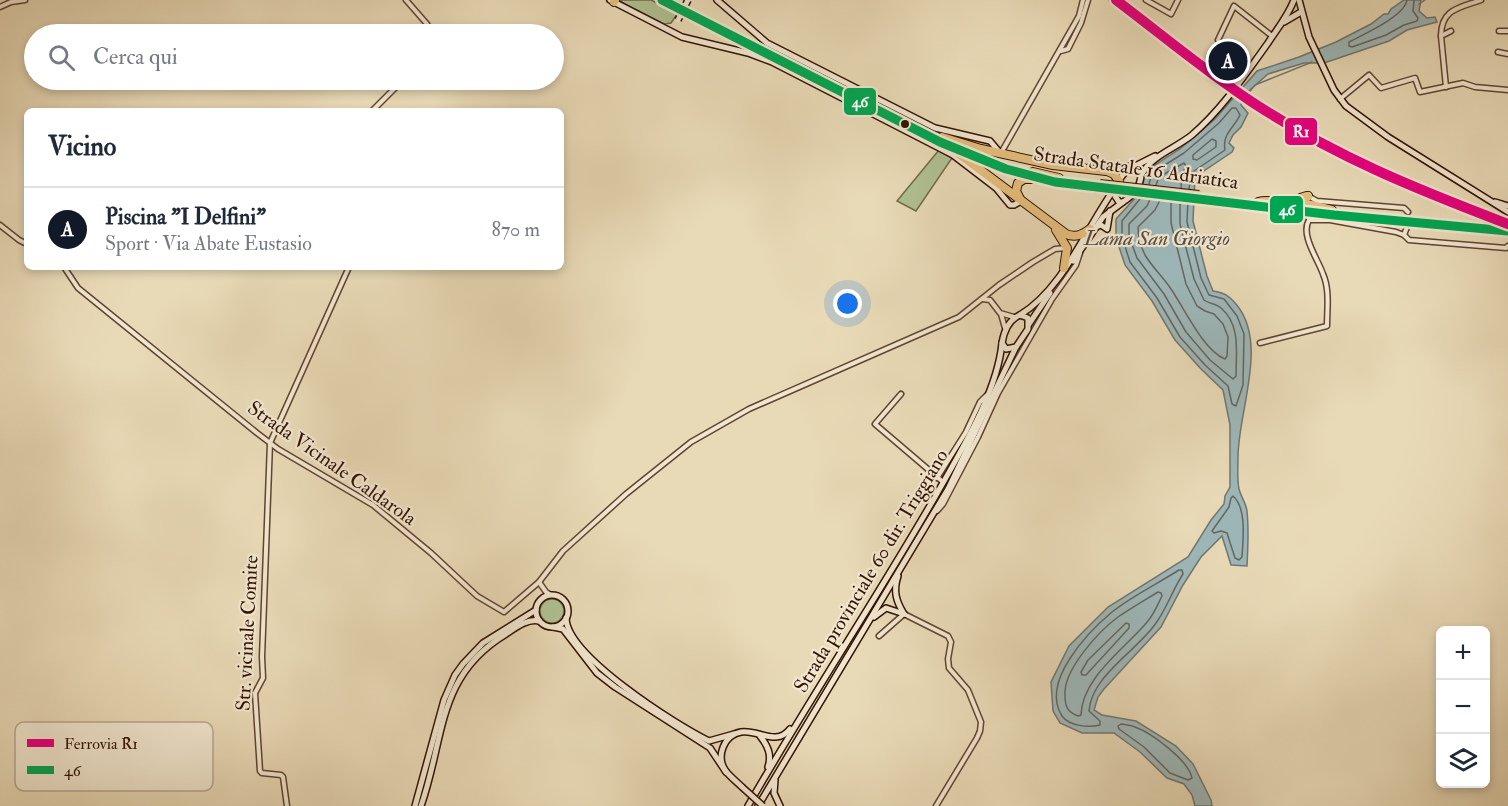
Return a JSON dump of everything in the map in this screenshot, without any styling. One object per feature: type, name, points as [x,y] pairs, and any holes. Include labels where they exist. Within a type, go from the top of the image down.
[{"type":"highway","points":[[654,0],[674,2]]},
{"type":"highway","points":[[662,0],[674,2]]},
{"type":"highway","name":"Strada Statale 16 Adriatica","points":[[674,2],[984,161],[1046,181],[1258,202],[1333,213]]},
{"type":"highway","points":[[941,140],[1025,159],[1106,171],[1114,174],[1117,185]]},
{"type":"highway","points":[[941,140],[1054,226],[1071,236],[1080,235],[1093,228]]},
{"type":"highway","name":"Strada Statale 16 Adriatica","points":[[941,140],[984,156],[1034,169],[1055,178],[1100,187]]},
{"type":"highway","points":[[1025,159],[1034,169],[1041,162]]},
{"type":"highway","points":[[1106,171],[1134,167]]},
{"type":"highway","points":[[1021,201],[1016,191],[1020,180],[1028,178],[1046,181]]},
{"type":"highway","points":[[1258,202],[1264,200],[1291,202],[1308,196]]},
{"type":"highway","points":[[1308,196],[1303,202],[1333,213]]},
{"type":"highway","name":"Strada Statale 16 Adriatica","points":[[1198,197],[1297,211],[1508,231]]},
{"type":"highway","points":[[1297,211],[1309,219],[1333,213]]},
{"type":"highway","name":"Strada Statale 16 Adriatica","points":[[1408,220],[1508,226]]},
{"type":"highway","points":[[1054,226],[1067,248],[1064,268]]},
{"type":"main road","points":[[717,0],[767,43],[935,128],[990,141],[1001,154]]},
{"type":"main road","points":[[1005,328],[1038,301],[1093,228],[1110,210],[1136,190],[1142,174],[1153,161],[1198,130],[1229,96],[1289,15],[1294,0]]},
{"type":"main road","points":[[1299,0],[1304,24],[1324,69],[1340,99],[1352,113],[1508,212]]},
{"type":"main road","points":[[613,1],[672,32],[772,62],[953,155],[996,188],[1010,205],[1021,201]]},
{"type":"main road","points":[[672,32],[687,7]]},
{"type":"main road","points":[[1289,15],[1301,12]]},
{"type":"main road","points":[[1289,15],[1304,24]]},
{"type":"main road","points":[[758,806],[932,515],[966,454],[1001,375],[1016,347],[1025,340],[1029,324],[1080,252],[1117,185],[1134,167],[1198,130]]},
{"type":"main road","points":[[1134,167],[1140,168],[1142,174]]},
{"type":"main road","points":[[1117,185],[1116,199],[1122,202]]},
{"type":"main road","points":[[1487,199],[1508,206]]},
{"type":"main road","points":[[1093,228],[1101,225],[1107,229],[1110,210]]},
{"type":"main road","points":[[1017,316],[1026,316],[1029,324]]},
{"type":"main road","name":"Strada provinciale 60 dir. Triggiano","points":[[748,806],[943,482],[988,395],[999,367],[1005,328]]},
{"type":"main road","points":[[1002,343],[1006,349],[1016,347]]},
{"type":"main road","points":[[904,614],[897,602],[895,584],[910,551]]},
{"type":"main road","points":[[539,621],[536,610],[544,594],[556,596],[565,602],[567,627],[600,669],[662,713],[709,741],[748,731],[760,736],[772,737],[787,733],[816,694]]},
{"type":"main road","points":[[854,645],[876,614],[882,610],[892,609],[904,614]]},
{"type":"main road","points":[[415,806],[446,693],[455,675],[483,643],[536,610]]},
{"type":"main road","points":[[553,627],[566,618]]},
{"type":"main road","points":[[421,806],[449,702],[460,678],[474,659],[494,641],[530,621],[539,621],[548,626],[563,629],[597,673],[615,687],[704,743],[726,772],[763,806]]},
{"type":"main road","points":[[726,772],[722,761],[722,750],[727,740],[734,734]]},
{"type":"main road","points":[[760,736],[767,745],[770,755],[770,764],[764,777]]},
{"type":"main road","points":[[780,769],[773,789],[774,798],[780,806]]},
{"type":"street","points":[[0,7],[11,2],[25,0]]},
{"type":"street","points":[[406,0],[427,24]]},
{"type":"street","points":[[1001,154],[1079,16],[1083,0]]},
{"type":"street","points":[[1060,51],[1068,49],[1076,37],[1088,0]]},
{"type":"street","points":[[1112,0],[1128,12]]},
{"type":"street","points":[[1146,0],[1171,14],[1178,0]]},
{"type":"street","points":[[1446,87],[1441,36],[1442,21],[1457,9],[1481,0]]},
{"type":"street","points":[[1218,40],[1234,6],[1272,36]]},
{"type":"street","points":[[1441,36],[1451,31]]},
{"type":"street","points":[[1499,31],[1508,31]]},
{"type":"street","points":[[1498,52],[1508,54]]},
{"type":"street","points":[[1340,99],[1369,75],[1381,88],[1415,78],[1420,92],[1462,83],[1475,87],[1508,90]]},
{"type":"street","points":[[375,108],[394,90]]},
{"type":"street","points":[[1308,196],[1317,201],[1404,208],[1408,220],[1404,235]]},
{"type":"street","points":[[1260,343],[1327,326],[1327,288],[1323,272],[1308,238],[1306,227],[1309,219],[1335,221],[1404,235],[1409,240],[1506,248],[1508,246]]},
{"type":"street","points":[[0,225],[24,242]]},
{"type":"street","points":[[544,594],[539,582],[563,551],[626,494],[691,442],[749,408],[959,317],[1009,278],[1055,249],[1067,248]]},
{"type":"street","points":[[932,515],[943,504],[1025,340],[1076,265],[1080,252]]},
{"type":"street","name":"Strada Vicinale Caldarola","points":[[66,270],[78,288],[270,443],[373,505],[431,553],[477,596],[504,612],[539,582]]},
{"type":"street","points":[[270,443],[348,270]]},
{"type":"street","points":[[991,292],[990,300],[1000,313],[1005,328]]},
{"type":"street","points":[[981,299],[990,300]]},
{"type":"street","points":[[1000,313],[1017,316]]},
{"type":"street","points":[[901,394],[875,424],[943,482]]},
{"type":"street","points":[[937,478],[966,432],[981,402],[988,395]]},
{"type":"street","name":"Str. vicinale Comite","points":[[270,443],[262,657],[264,678],[255,693],[260,771],[283,777],[287,806]]},
{"type":"street","points":[[879,636],[904,614],[950,639],[949,668],[968,690],[981,722],[977,738],[936,806]]},
{"type":"green space","points":[[620,0],[651,0],[678,13],[671,23],[664,24]]},
{"type":"green space","points":[[939,150],[952,158],[916,211],[897,201]]},
{"type":"green space","points":[[552,599],[561,602],[564,611],[561,620],[552,623],[543,620],[540,611],[543,602]]},
{"type":"water","name":"Lama San Giorgio","points":[[1404,0],[1421,0],[1419,11],[1427,18],[1435,17],[1437,22],[1407,30],[1389,41],[1324,63],[1304,63],[1268,74],[1242,97],[1241,105],[1248,113],[1229,143],[1234,148],[1232,152],[1195,177],[1193,221],[1207,276],[1213,291],[1226,295],[1236,304],[1246,320],[1250,338],[1251,357],[1239,439],[1238,469],[1239,489],[1247,511],[1247,566],[1231,565],[1222,536],[1201,557],[1161,627],[1104,689],[1098,697],[1094,710],[1102,715],[1136,721],[1176,746],[1193,764],[1211,800],[1212,806],[1195,806],[1192,795],[1184,784],[1167,778],[1140,752],[1114,733],[1082,733],[1060,723],[1053,711],[1051,682],[1069,646],[1108,607],[1188,557],[1224,504],[1230,487],[1230,425],[1223,390],[1175,340],[1152,301],[1125,265],[1116,238],[1116,219],[1136,197],[1147,170],[1180,149],[1215,119],[1257,71],[1336,42],[1371,24],[1384,14],[1388,14]]},
{"type":"waterway","points":[[1419,4],[1425,0]]},
{"type":"waterway","points":[[1242,101],[1255,85],[1312,62]]},
{"type":"rail line","name":"R1","points":[[1116,0],[1217,78],[1314,139],[1376,170],[1508,224]]},
{"type":"transit line","name":"46","points":[[662,0],[940,142],[1006,169],[1055,182],[1334,215],[1508,231]]},
{"type":"place","name":"Piscina \"I Delfini\"","points":[[1228,61]]}]
